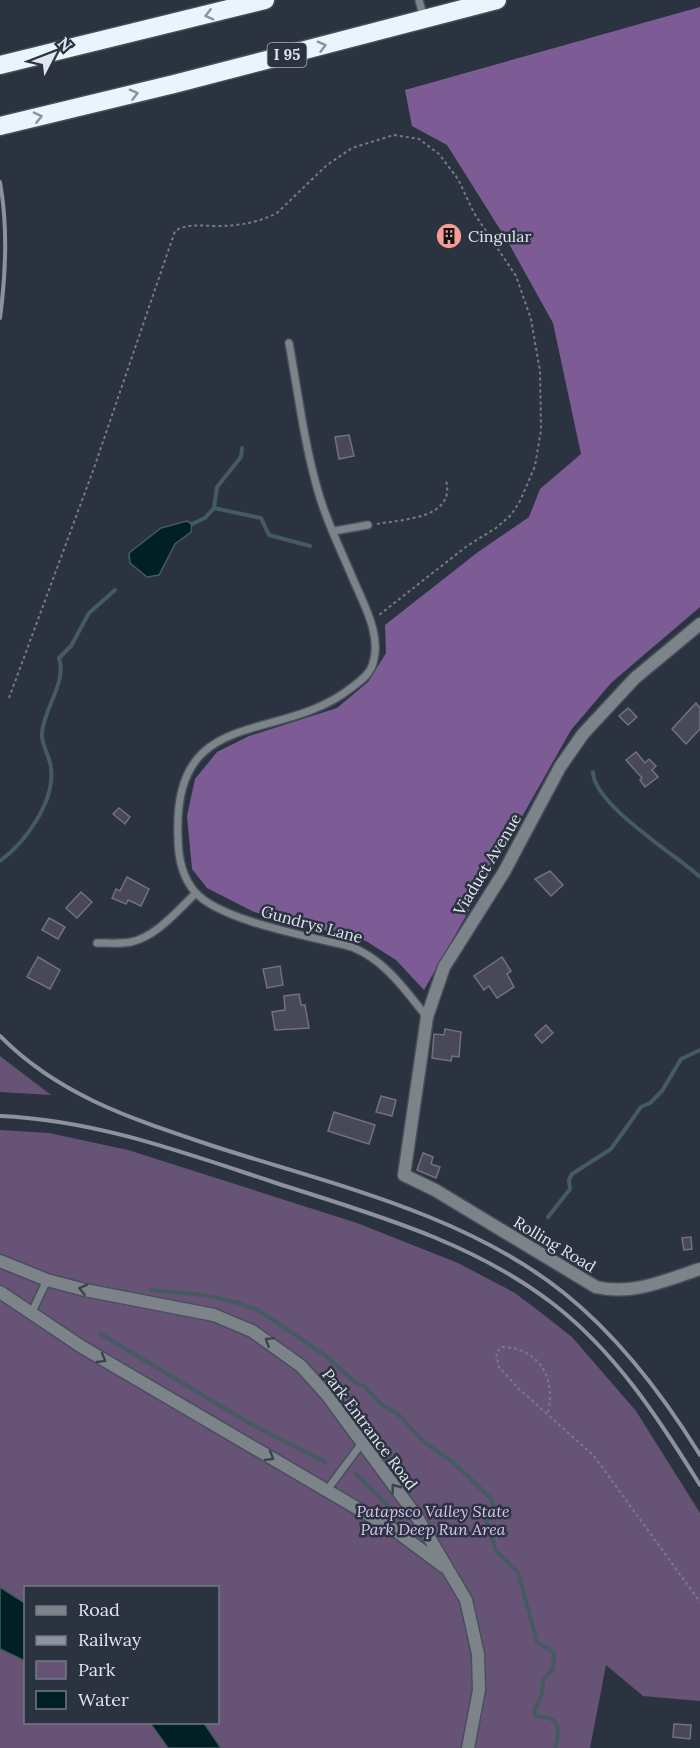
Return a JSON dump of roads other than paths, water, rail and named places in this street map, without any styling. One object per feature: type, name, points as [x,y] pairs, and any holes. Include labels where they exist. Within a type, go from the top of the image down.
[{"type":"highway","points":[[0,65],[265,0]]},
{"type":"highway","name":"I 95","points":[[0,126],[497,0]]},
{"type":"street","name":"Viaduct Avenue","points":[[404,1175],[427,1017],[444,967],[504,872],[560,767],[607,706],[700,624]]},
{"type":"street","name":"Rolling Road","points":[[404,1175],[435,1190],[596,1287],[613,1292],[640,1288],[700,1269]]},
{"type":"street","name":"Park Entrance Road","points":[[0,1261],[47,1280],[214,1315],[252,1330],[301,1366],[327,1395],[417,1517],[466,1600],[478,1654],[479,1690],[468,1748]]},
{"type":"street","name":"Park Entrance Road","points":[[0,1293],[82,1347],[422,1548],[451,1572]]},
{"type":"lane","points":[[419,0],[424,19]]},
{"type":"lane","points":[[289,343],[318,490],[334,531],[368,525]]},
{"type":"lane","name":"Gundrys Lane","points":[[334,531],[374,629],[375,657],[372,668],[344,694],[326,705],[234,732],[204,749],[184,780],[177,821],[181,867],[196,893],[203,899],[244,919],[352,947],[368,954],[396,978],[427,1017]]},
{"type":"lane","points":[[97,944],[131,942],[143,937],[159,927],[196,893]]},
{"type":"lane","points":[[31,1314],[47,1280]]},
{"type":"lane","points":[[327,1490],[362,1443]]},
{"type":"water","points":[[187,521],[192,524],[191,532],[175,544],[159,575],[147,577],[130,563],[129,553],[161,528]]},
{"type":"water","points":[[0,1587],[24,1602],[24,1661],[0,1649]]},
{"type":"water","points":[[151,1724],[205,1724],[221,1748],[168,1748]]},
{"type":"waterway","points":[[192,524],[205,518],[214,508],[217,487],[241,457],[242,448]]},
{"type":"waterway","points":[[214,508],[261,518],[269,535],[310,546]]},
{"type":"waterway","points":[[0,861],[29,832],[48,794],[51,768],[42,733],[58,686],[61,667],[59,658],[71,646],[89,613],[115,590]]},
{"type":"waterway","points":[[593,772],[597,785],[606,799],[637,828],[700,877]]},
{"type":"waterway","points":[[548,1217],[570,1189],[569,1180],[572,1174],[611,1149],[641,1107],[650,1103],[662,1091],[681,1059],[700,1050]]},
{"type":"waterway","points":[[151,1290],[204,1295],[256,1309],[327,1357],[356,1383],[364,1386],[382,1405],[398,1414],[424,1442],[454,1463],[491,1499],[495,1509],[486,1521],[496,1551],[518,1572],[537,1642],[554,1652],[553,1669],[543,1680],[542,1694],[534,1710],[536,1716],[549,1718],[556,1724],[558,1737],[555,1748]]},
{"type":"waterway","points":[[101,1334],[249,1423],[325,1462]]},
{"type":"waterway","points":[[356,1474],[400,1518]]},
{"type":"railway","points":[[0,182],[5,250],[0,318]]},
{"type":"railway","points":[[0,1036],[47,1075],[72,1090],[125,1115],[210,1145],[348,1188],[440,1221],[525,1265],[564,1293],[603,1328],[639,1368],[700,1455]]},
{"type":"railway","points":[[0,1116],[71,1124],[174,1150],[384,1218],[420,1231],[488,1262],[521,1281],[552,1303],[596,1342],[652,1411],[700,1485]]},
{"type":"place","name":"Cingular","points":[[449,236]]},
{"type":"park label","name":"Patapsco Valley State Park Deep Run Area","points":[[433,1520]]}]
